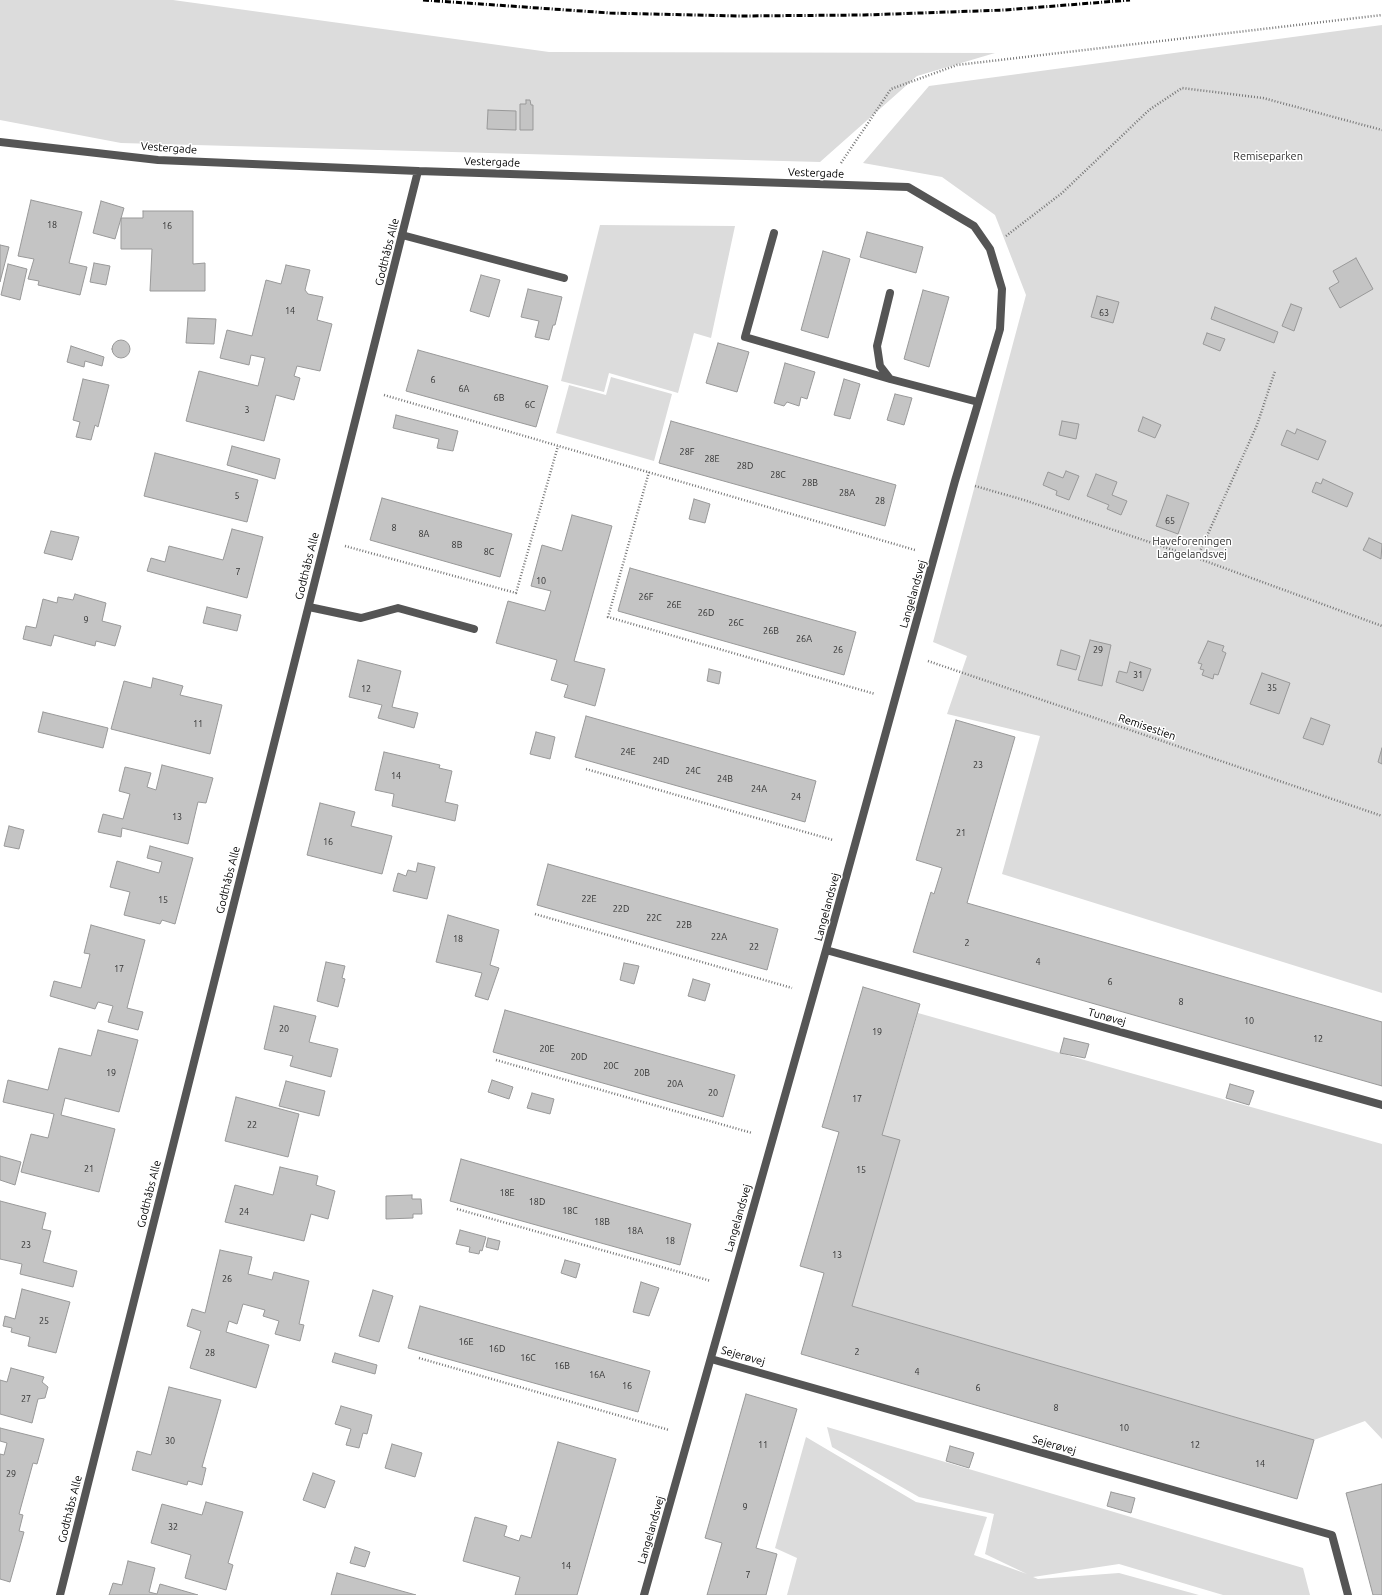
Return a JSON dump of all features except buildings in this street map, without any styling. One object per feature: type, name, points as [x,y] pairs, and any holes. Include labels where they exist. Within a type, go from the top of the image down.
[{"type":"street","name":"Vestergade","points":[[0,142],[158,160],[418,171],[908,187],[974,226]]},
{"type":"street","name":"Godthåbs Alle","points":[[60,1595],[418,171]]},
{"type":"street","name":"Langelandsvej","points":[[644,1595],[814,994],[955,480],[1000,329],[1002,289],[990,248],[974,226]]},
{"type":"street","points":[[774,233],[745,337],[890,379],[978,402]]},
{"type":"street","points":[[402,235],[564,278]]},
{"type":"street","points":[[890,293],[876,346],[880,366],[890,379]]},
{"type":"street","points":[[308,607],[361,618],[398,608],[474,629]]},
{"type":"street","name":"Tunøvej","points":[[826,950],[1382,1105]]},
{"type":"street","name":"Sejerøvej","points":[[711,1359],[1332,1535],[1348,1595]]},
{"type":"path","points":[[830,184],[845,156],[891,89],[957,65],[1382,15]]},
{"type":"path","points":[[990,248],[1062,193],[1149,110],[1182,88],[1263,98],[1382,130]]},
{"type":"path","points":[[1197,558],[1257,424],[1275,370]]},
{"type":"path","points":[[363,389],[935,556]]},
{"type":"path","points":[[325,541],[516,593],[558,446]]},
{"type":"path","points":[[649,472],[608,617],[895,700]]},
{"type":"path","points":[[955,480],[1024,500],[1197,558],[1382,626]]},
{"type":"path","name":"Remisestien","points":[[908,654],[1382,816]]},
{"type":"path","points":[[586,768],[855,846]]},
{"type":"path","points":[[535,914],[814,994]]},
{"type":"path","points":[[496,1060],[772,1139]]},
{"type":"path","points":[[457,1208],[731,1287]]},
{"type":"path","points":[[419,1358],[689,1435]]},
{"type":"green space","points":[[0,0],[173,0],[549,52],[995,53],[917,76],[820,162],[121,143],[0,120]]},
{"type":"green space","points":[[1382,25],[1382,993],[1002,874],[1040,736],[947,714],[967,656],[933,642],[1026,295],[995,215],[942,177],[863,163],[929,86]]},
{"type":"green space","points":[[600,225],[735,226],[711,338],[694,333],[678,393],[609,373],[604,392],[561,381]]},
{"type":"green space","points":[[611,377],[672,394],[654,461],[556,433],[569,385],[606,395]]},
{"type":"green space","points":[[918,1013],[1382,1144],[1382,1439],[1365,1421],[1314,1440],[852,1306],[882,1135]]},
{"type":"green space","points":[[827,1427],[1303,1568],[1310,1595],[1223,1595],[1119,1564],[1033,1577],[1038,1579],[1119,1573],[1199,1595],[787,1595],[797,1558],[775,1548],[806,1437],[916,1502],[987,1517],[974,1555],[1027,1574],[985,1554],[994,1514],[919,1497],[832,1447]]},
{"type":"railway","points":[[423,0],[610,13],[737,16],[864,15],[1005,10],[1130,0]]},
{"type":"park label","name":"Remiseparken","points":[[1268,156]]},
{"type":"park label","name":"Haveforeningen Langelandsvej","points":[[1192,547]]}]
